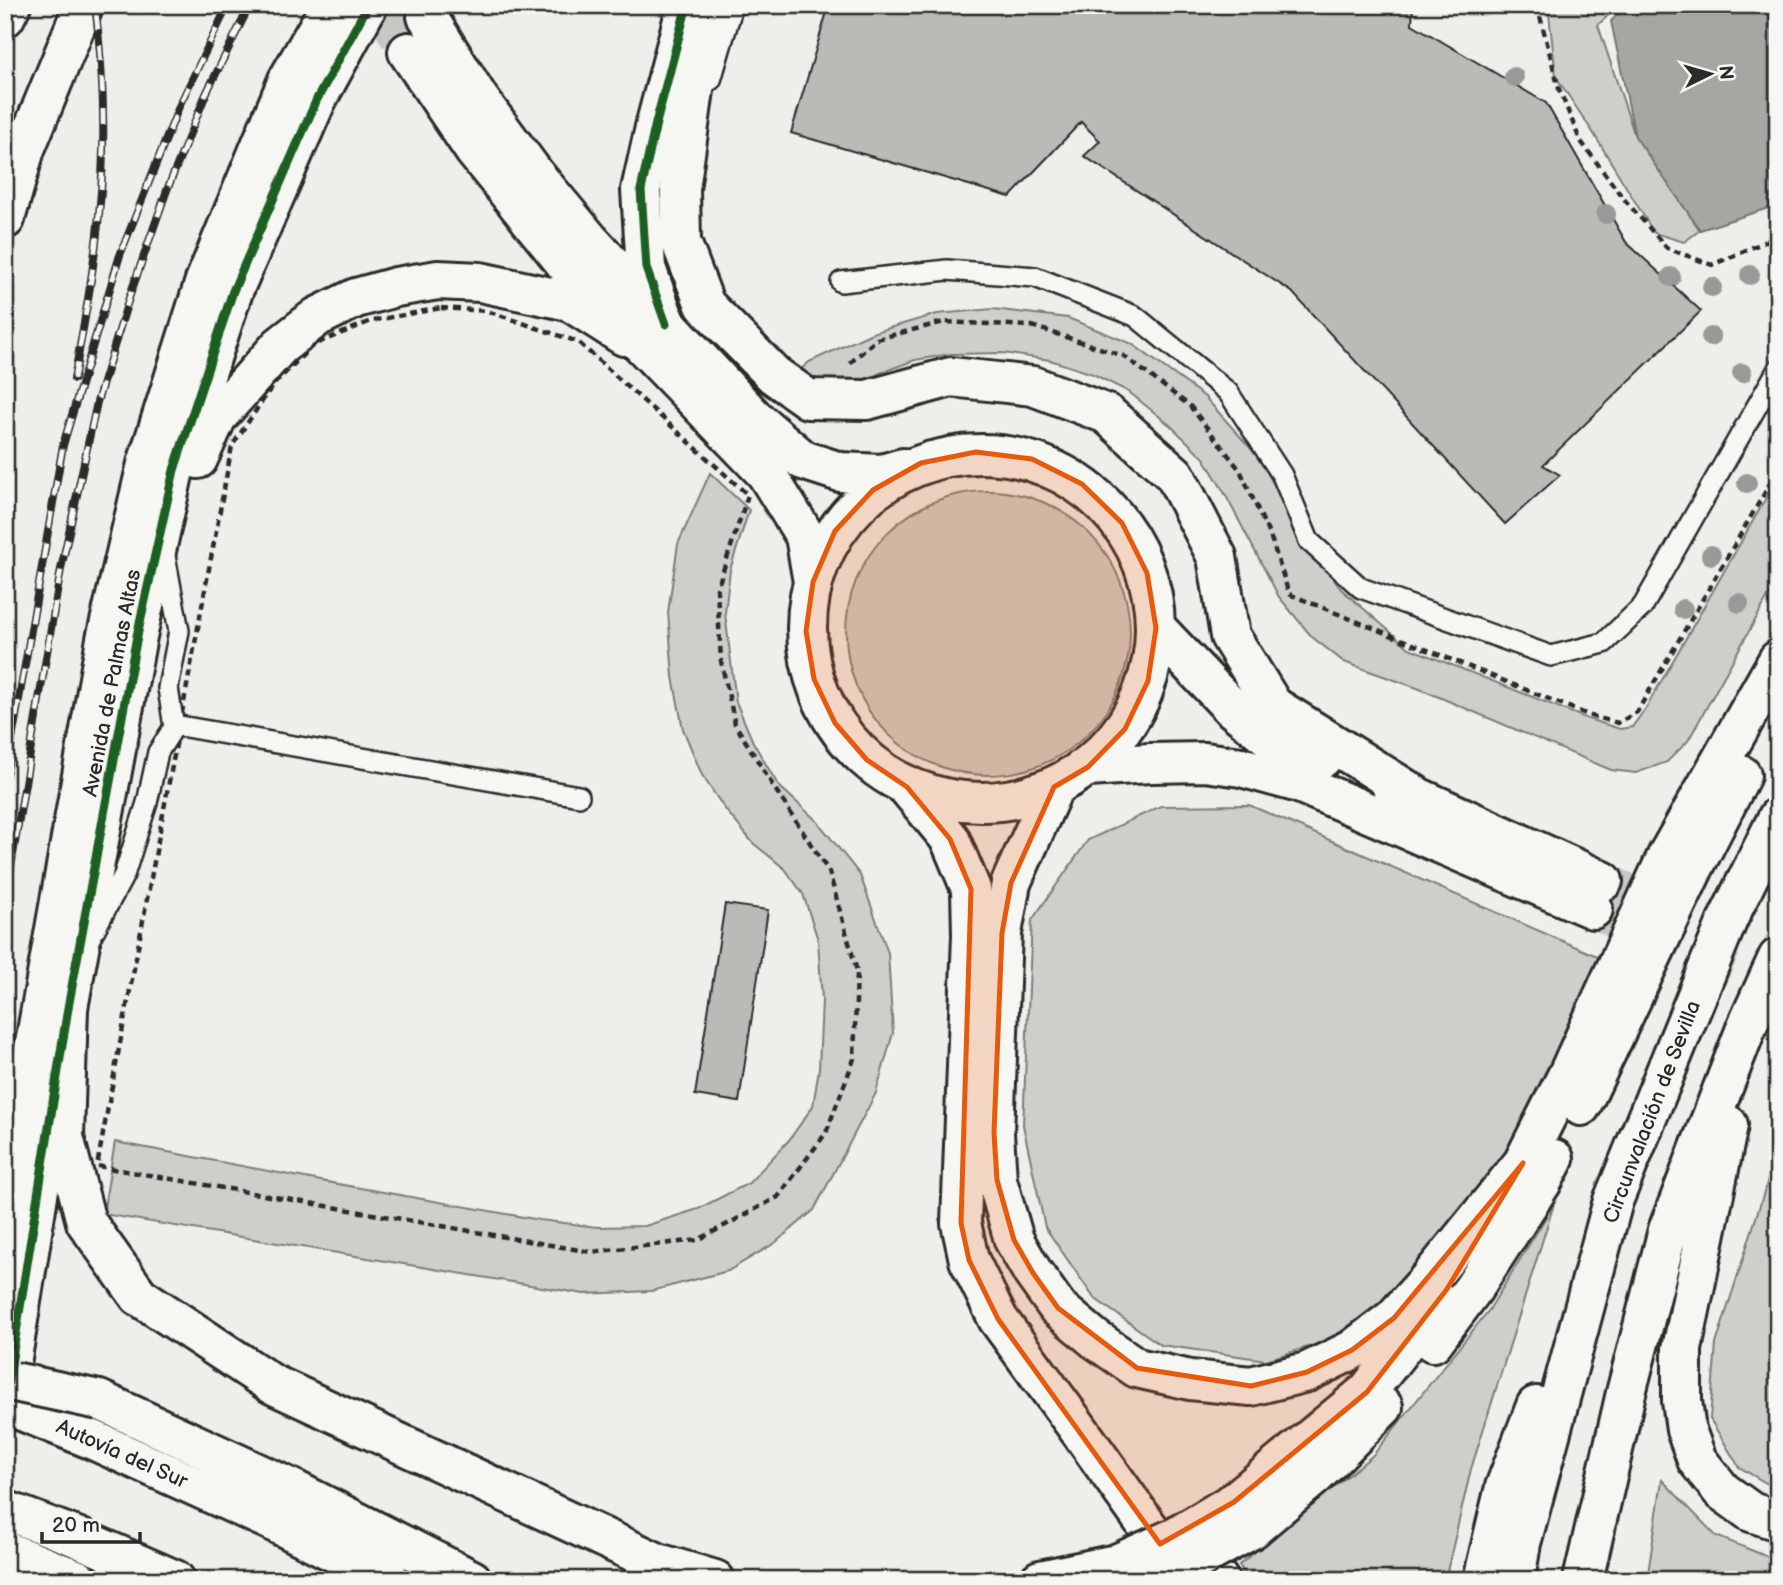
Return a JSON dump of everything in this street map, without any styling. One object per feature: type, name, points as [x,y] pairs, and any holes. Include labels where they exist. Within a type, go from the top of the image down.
[{"type":"main road","points":[[5,17],[11,5]]},
{"type":"main road","points":[[5,219],[25,149],[84,5]]},
{"type":"main road","name":"Avenida de Palmas Altas","points":[[5,1214],[106,639],[147,464],[205,281],[288,80],[331,5]]},
{"type":"main road","name":"Avenida de Palmas Altas","points":[[5,1403],[68,1008],[137,636],[174,470],[233,291],[317,99],[368,5]]},
{"type":"main road","points":[[657,337],[646,268],[642,190],[656,123],[687,5]]},
{"type":"main road","points":[[706,5],[680,189],[681,242],[705,305],[774,374],[808,399],[867,400],[951,377],[1033,386],[1107,414],[1175,475],[1216,557],[1230,636],[1273,706],[1415,795],[1598,895],[1299,783],[1241,767],[1205,762],[1150,762],[1088,767]]},
{"type":"main road","points":[[427,16],[480,99],[535,175],[590,241],[657,337],[765,473],[805,536],[813,582]]},
{"type":"main road","points":[[408,52],[474,150],[574,274],[657,337],[803,460],[840,472],[882,474],[976,452],[1032,459],[1082,484],[1122,523],[1147,573],[1156,628],[1148,681],[1125,729],[1088,767],[1054,787],[1006,802],[955,802],[907,787]]},
{"type":"main road","points":[[137,636],[197,462],[217,417],[280,346],[317,317],[356,298],[396,287],[438,281],[480,282],[569,302],[657,337]]},
{"type":"main road","points":[[921,463],[873,490],[835,531],[813,582],[806,631],[814,679],[835,723],[850,742],[867,760],[907,787],[950,839],[971,889],[972,935],[961,1223],[969,1260],[998,1319],[1185,1580]]},
{"type":"main road","points":[[1156,628],[1231,707],[1266,735],[1415,795]]},
{"type":"main road","points":[[1161,1580],[1243,1516],[1367,1392],[1447,1289],[1523,1163],[1569,1072],[1667,856],[1778,660]]},
{"type":"main road","points":[[1041,1580],[1116,1564],[1176,1537],[1243,1516],[1317,1474],[1383,1407],[1473,1289],[1542,1182],[1591,1086],[1694,866],[1778,704]]},
{"type":"main road","points":[[1054,787],[1011,883],[1002,933],[993,1133],[997,1180],[1014,1240],[1058,1308],[1095,1339],[1137,1368],[1190,1380],[1251,1386],[1307,1372],[1352,1350],[1394,1318],[1523,1163]]},
{"type":"main road","name":"Circunvalación de Sevilla","points":[[1515,1580],[1521,1542],[1613,1201],[1728,919],[1778,817]]},
{"type":"main road","points":[[1583,1580],[1626,1393],[1668,1230],[1747,1026],[1778,958]]},
{"type":"main road","points":[[68,1008],[64,1137],[86,1222],[139,1296],[272,1384],[658,1563],[715,1580]]},
{"type":"main road","points":[[1747,1026],[1682,1349],[1682,1401],[1686,1430],[1698,1460],[1722,1491],[1751,1513],[1778,1521]]},
{"type":"main road","points":[[963,1158],[975,1217],[1011,1304],[1086,1413],[1219,1580]]},
{"type":"main road","points":[[1483,1580],[1505,1487],[1613,1201]]},
{"type":"main road","points":[[5,1380],[99,1400],[290,1488],[472,1580]]},
{"type":"main road","name":"Autovía del Sur","points":[[5,1403],[272,1521],[390,1580]]},
{"type":"main road","points":[[5,1510],[73,1561]]},
{"type":"main road","points":[[5,1530],[73,1561],[128,1580]]},
{"type":"main road","points":[[5,1551],[175,1580]]},
{"type":"lane","points":[[680,189],[733,5]]},
{"type":"lane","points":[[841,282],[947,270],[1035,277],[1135,316],[1228,391],[1282,475],[1310,541],[1361,588],[1551,656],[1604,643],[1643,606],[1778,369]]},
{"type":"lane","points":[[76,964],[124,875],[147,803],[158,752],[177,726],[168,688],[179,631],[165,556]]},
{"type":"lane","points":[[177,726],[579,796]]},
{"type":"path","points":[[1537,5],[1559,89],[1580,140],[1623,198],[1667,248],[1712,265],[1778,236]]},
{"type":"path","points":[[441,307],[487,311],[578,342],[748,495],[717,589],[721,661],[735,724],[829,872],[857,971],[854,1059],[827,1133],[778,1197],[698,1240],[591,1252],[97,1167],[177,726],[232,446],[273,385],[313,345],[372,321],[441,307]]},
{"type":"path","points":[[849,364],[877,339],[944,321],[1032,326],[1124,356],[1190,406],[1240,470],[1272,541],[1289,594]]},
{"type":"highlighted area","points":[[976,452],[1032,459],[1082,484],[1122,523],[1147,573],[1156,628],[1148,681],[1125,729],[1088,767],[1054,787],[1011,883],[1002,933],[994,1133],[997,1180],[1014,1240],[1033,1273],[1058,1308],[1137,1368],[1251,1386],[1307,1372],[1352,1350],[1394,1318],[1523,1163],[1447,1289],[1367,1392],[1234,1502],[1160,1544],[998,1319],[969,1260],[961,1223],[971,889],[950,839],[907,787],[867,760],[835,723],[814,679],[806,631],[813,582],[835,531],[873,490],[921,463]]},
{"type":"shaded area","points":[[1548,5],[1619,5],[1598,25],[1635,136],[1700,230],[1684,242],[1654,233],[1556,77]]},
{"type":"shaded area","points":[[1627,5],[1778,5],[1778,205],[1700,230],[1635,136],[1611,21]]},
{"type":"shaded area","points":[[993,309],[1068,318],[1132,344],[1205,397],[1261,460],[1300,535],[1341,589],[1409,648],[1588,719],[1620,729],[1632,727],[1646,708],[1778,477],[1778,579],[1688,741],[1667,762],[1636,773],[1611,770],[1420,689],[1344,662],[1312,637],[1279,597],[1204,458],[1171,426],[1129,392],[1093,374],[1050,360],[1003,353],[951,354],[915,360],[880,373],[839,394],[778,390],[809,362],[872,333],[937,314]]},
{"type":"shaded area","points":[[710,473],[749,510],[730,570],[725,613],[736,702],[753,742],[778,785],[817,821],[860,875],[888,953],[893,1033],[876,1093],[814,1210],[775,1243],[728,1271],[651,1291],[584,1294],[103,1214],[115,1142],[540,1220],[597,1227],[645,1226],[698,1209],[749,1183],[789,1140],[813,1106],[819,1069],[822,1000],[818,940],[803,894],[785,869],[753,843],[724,808],[702,775],[683,729],[673,677],[668,612],[678,544]]},
{"type":"shaded area","points":[[988,491],[1016,494],[1042,502],[1067,515],[1088,533],[1106,554],[1119,579],[1127,605],[1130,633],[1127,661],[1119,687],[1106,712],[1088,733],[1067,751],[1042,764],[1016,772],[988,775],[960,772],[934,764],[909,751],[888,733],[870,712],[857,687],[849,661],[846,633],[849,605],[857,579],[870,554],[888,533],[909,515],[934,502],[960,494]]},
{"type":"shaded area","points":[[1249,805],[1613,963],[1519,1133],[1429,1261],[1350,1334],[1266,1360],[1161,1345],[1094,1298],[1045,1227],[1023,1125],[1032,920],[1088,840],[1161,806]]},
{"type":"shaded area","points":[[1778,1148],[1778,1490],[1739,1467],[1710,1419],[1716,1344]]},
{"type":"shaded area","points":[[1554,1204],[1471,1469],[1445,1580],[1249,1580],[1239,1565],[1373,1455],[1489,1310]]},
{"type":"shaded area","points":[[1662,1480],[1716,1536],[1778,1561],[1778,1580],[1647,1580]]},
{"type":"building","points":[[829,5],[1413,5],[1412,24],[1546,103],[1626,242],[1701,311],[1543,465],[1560,475],[1505,524],[1292,292],[1084,156],[1100,141],[1081,122],[1010,197],[791,133]]},
{"type":"building","points":[[725,904],[768,910],[739,1102],[695,1095]]},
{"type":"tunnel","points":[[380,5],[408,52]]},
{"type":"tunnel","points":[[1603,881],[1778,961]]},
{"type":"tunnel","points":[[1593,909],[1778,994]]},
{"type":"railway","points":[[74,379],[92,276],[103,162],[103,110],[95,5]]},
{"type":"railway","points":[[5,780],[63,445],[120,255],[180,104],[228,5]]},
{"type":"railway","points":[[5,902],[61,569],[97,402],[129,298],[167,190],[206,94],[250,5]]},
{"type":"cycle path","points":[[5,1401],[68,1008],[137,636],[174,470],[233,291],[317,99],[368,5]]},
{"type":"cycle path","points":[[666,324],[646,268],[641,190],[687,5]]}]
